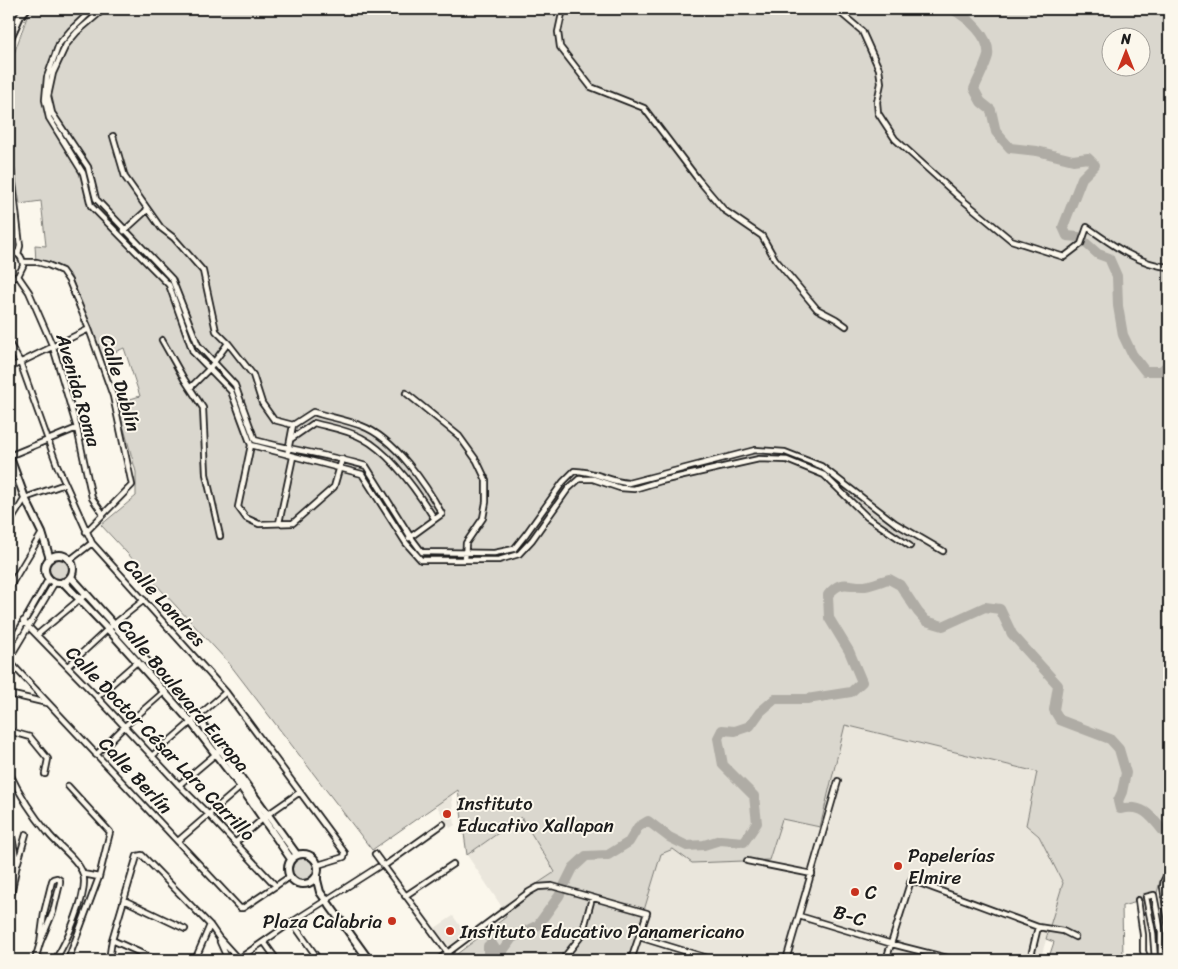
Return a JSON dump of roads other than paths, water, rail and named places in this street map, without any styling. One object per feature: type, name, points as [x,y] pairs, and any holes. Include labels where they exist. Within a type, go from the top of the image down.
[{"type":"main road","points":[[9,16],[26,9]]},
{"type":"main road","points":[[9,39],[18,12]]},
{"type":"main road","points":[[9,456],[25,498],[52,557]]},
{"type":"main road","points":[[63,555],[70,560],[73,568],[70,577],[63,582],[52,580],[46,570],[46,566],[52,557],[63,555]]},
{"type":"main road","name":"Calle Boulevard Europa","points":[[70,577],[86,594],[111,627],[194,720],[294,857]]},
{"type":"main road","name":"Calle Boulevard Europa","points":[[63,582],[111,627]]},
{"type":"main road","points":[[320,892],[317,880],[318,865],[312,856],[302,854],[294,857],[287,868],[290,877],[297,883],[307,884],[320,892],[369,960]]},
{"type":"main road","points":[[307,884],[317,874]]},
{"type":"street","points":[[94,9],[70,31],[60,44],[47,77],[45,100],[49,118],[83,173],[91,206],[169,285],[193,352],[231,391],[251,445],[238,507],[246,518],[259,524],[293,523],[334,487],[342,459]]},
{"type":"street","points":[[104,9],[74,35],[66,45],[52,73],[48,96],[52,113],[88,167],[96,199],[172,279],[198,345],[235,385],[255,440],[366,466],[422,552],[494,553],[514,549],[563,482],[574,471],[589,471],[616,482],[628,483],[755,450],[786,452],[821,466],[895,524],[943,551]]},
{"type":"street","points":[[563,9],[558,32],[560,47],[591,86],[644,108],[724,210],[762,236],[775,259],[817,309],[846,326]]},
{"type":"street","points":[[836,9],[862,31],[879,69],[881,83],[878,113],[895,139],[959,197],[1011,240],[1064,257],[1081,244],[1087,227],[1121,250],[1158,266],[1169,266]]},
{"type":"street","points":[[70,31],[74,35]]},
{"type":"street","points":[[61,137],[66,134]]},
{"type":"street","points":[[113,136],[125,177],[161,228],[174,238],[203,271],[216,331],[253,375],[262,403],[274,420],[292,425],[313,412],[362,426],[384,438],[427,487],[442,514],[410,536],[406,543]]},
{"type":"street","points":[[9,151],[20,246],[18,254]]},
{"type":"street","points":[[9,204],[14,199]]},
{"type":"street","points":[[120,235],[147,210]]},
{"type":"street","points":[[9,251],[18,254],[23,262],[22,270],[18,276],[9,279]]},
{"type":"street","name":"Calle Dublín","points":[[23,262],[37,262],[62,271],[69,282],[89,329],[113,396],[132,485],[86,532]]},
{"type":"street","name":"Avenida Roma","points":[[18,276],[29,292],[53,347],[77,428],[92,498],[103,514]]},
{"type":"street","points":[[9,368],[89,329]]},
{"type":"street","points":[[162,340],[184,379],[204,408],[206,474],[220,536]]},
{"type":"street","name":"Calle Londres","points":[[9,342],[20,362],[48,442],[92,543],[226,692],[345,853],[345,855],[318,865]]},
{"type":"street","points":[[190,388],[210,369],[228,343]]},
{"type":"street","points":[[406,393],[459,436],[477,461],[486,480],[486,502],[483,518],[466,544],[466,560]]},
{"type":"street","points":[[291,439],[314,423],[360,437],[378,447],[419,493],[434,518]]},
{"type":"street","points":[[287,455],[292,425]]},
{"type":"street","points":[[9,456],[48,442],[77,428]]},
{"type":"street","points":[[251,445],[362,474],[406,543],[421,560],[499,560],[519,554],[532,540],[568,489],[579,480],[593,479],[620,488],[634,489],[661,480],[759,458],[787,460],[824,475],[868,517],[910,546]]},
{"type":"street","points":[[279,523],[293,457]]},
{"type":"street","points":[[9,524],[25,498],[65,484]]},
{"type":"street","points":[[9,588],[42,533]]},
{"type":"street","points":[[70,560],[92,543]]},
{"type":"street","points":[[9,648],[23,621],[52,580]]},
{"type":"street","points":[[9,660],[52,580]]},
{"type":"street","points":[[37,635],[86,594]]},
{"type":"street","points":[[68,666],[144,600]]},
{"type":"street","name":"Calle Doctor César Lara Carrillo","points":[[23,621],[276,886]]},
{"type":"street","points":[[15,636],[20,639]]},
{"type":"street","points":[[97,697],[140,659]]},
{"type":"street","name":"Calle Berlín","points":[[9,660],[240,908],[243,908],[276,886]]},
{"type":"street","points":[[96,755],[167,689]]},
{"type":"street","points":[[152,756],[226,692]]},
{"type":"street","points":[[9,694],[48,703]]},
{"type":"street","points":[[9,731],[30,737],[48,760],[45,774]]},
{"type":"street","points":[[179,786],[218,752]]},
{"type":"street","points":[[9,772],[17,789],[48,833],[77,863],[83,874],[81,899],[74,922],[55,960]]},
{"type":"street","points":[[786,960],[838,780]]},
{"type":"street","points":[[178,841],[243,785]]},
{"type":"street","points":[[68,786],[110,832],[99,877],[68,960]]},
{"type":"street","points":[[236,843],[265,817],[300,792]]},
{"type":"street","points":[[9,820],[17,864]]},
{"type":"street","points":[[384,866],[443,824]]},
{"type":"street","points":[[9,906],[17,864],[26,834]]},
{"type":"street","points":[[109,960],[112,940],[139,854],[210,925],[238,960],[292,922],[378,867]]},
{"type":"street","points":[[375,854],[448,953]]},
{"type":"street","points":[[747,861],[812,874]]},
{"type":"street","points":[[405,896],[453,864]]},
{"type":"street","points":[[1169,872],[1164,880],[1163,887],[1169,929]]},
{"type":"street","points":[[83,874],[99,877]]},
{"type":"street","points":[[276,886],[290,877]]},
{"type":"street","points":[[35,960],[53,912],[60,883],[57,878],[52,881],[44,913],[40,943]]},
{"type":"street","points":[[886,960],[911,880],[1038,927],[1063,931],[1075,938]]},
{"type":"street","points":[[438,960],[529,892],[538,887],[552,886],[647,913],[631,960]]},
{"type":"street","points":[[1155,959],[1153,933],[1146,897],[1154,894],[1162,958]]},
{"type":"street","points":[[562,960],[582,935],[592,898]]},
{"type":"street","points":[[124,900],[184,928]]},
{"type":"street","points":[[1138,900],[1143,935],[1143,951],[1147,960],[1162,958],[1169,952]]},
{"type":"street","name":"B-C","points":[[799,916],[892,944],[954,960]]},
{"type":"street","points":[[74,922],[81,925]]},
{"type":"street","points":[[292,922],[319,960]]},
{"type":"street","points":[[195,960],[210,925]]},
{"type":"street","points":[[1030,960],[1038,927]]},
{"type":"street","points":[[639,937],[714,960]]},
{"type":"street","points":[[219,938],[228,960]]},
{"type":"street","points":[[112,940],[156,960]]},
{"type":"street","points":[[264,942],[277,960]]},
{"type":"waterway","points":[[952,9],[971,22],[986,42],[988,56],[974,89],[981,102],[991,110],[996,132],[1010,148],[1037,151],[1073,160],[1088,158],[1095,165],[1082,178],[1063,227],[1067,236],[1079,237],[1098,254],[1109,258],[1117,276],[1118,306],[1123,335],[1132,354],[1145,371],[1161,371],[1169,364]]},
{"type":"waterway","points":[[488,960],[488,946],[492,944],[496,950],[502,952],[512,938],[538,925],[559,896],[573,868],[586,856],[608,855],[629,842],[638,827],[648,821],[669,837],[687,846],[704,845],[720,840],[744,842],[757,823],[754,796],[723,765],[718,738],[722,730],[735,731],[750,726],[760,712],[775,699],[807,699],[851,692],[862,682],[849,651],[829,618],[828,595],[837,587],[845,584],[865,586],[889,579],[900,585],[926,621],[943,626],[985,607],[1000,609],[1012,634],[1058,685],[1054,710],[1060,720],[1110,739],[1119,749],[1126,773],[1118,801],[1120,809],[1140,809],[1149,815],[1163,831],[1169,829]]},
{"type":"place","name":"Instituto Educativo Xallapan","points":[[447,814]]},
{"type":"place","name":"Papelerías Elmire","points":[[898,866]]},
{"type":"place","name":"C","points":[[855,892]]},
{"type":"place","name":"Plaza Calabria","points":[[392,921]]},
{"type":"place","name":"Instituto Educativo Panamericano","points":[[450,931]]}]
